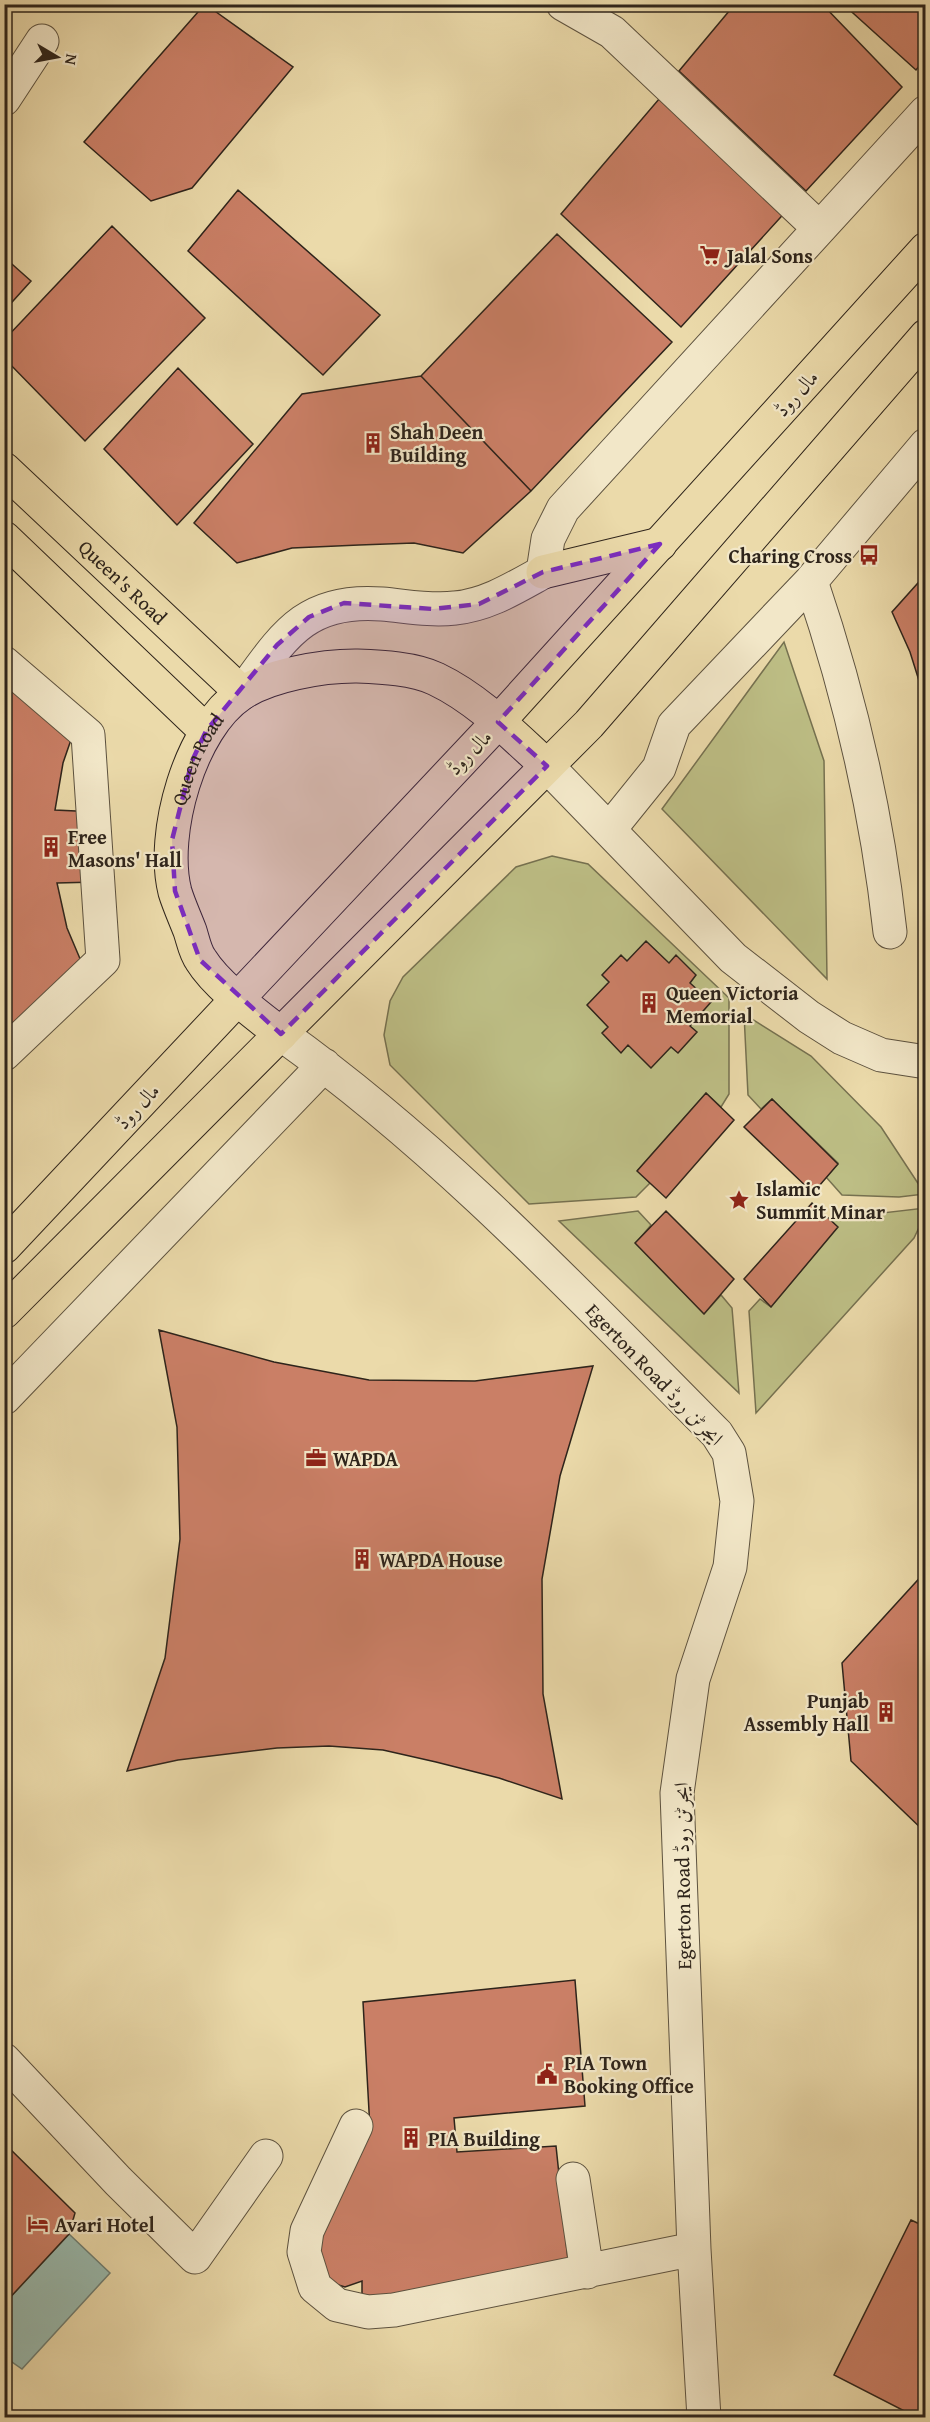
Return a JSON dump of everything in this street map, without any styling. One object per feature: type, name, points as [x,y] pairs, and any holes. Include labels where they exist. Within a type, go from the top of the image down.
[{"type":"main road","name":"مال روڈ","points":[[4,1247],[498,722],[926,249]]},
{"type":"main road","points":[[4,1312],[589,724],[926,336]]},
{"type":"main road","name":"Queen's Road","points":[[4,469],[242,693]]},
{"type":"main road","points":[[4,538],[206,731]]},
{"type":"main road","points":[[543,572],[660,544]]},
{"type":"main road","points":[[242,693],[276,679],[344,666],[374,667],[434,678],[498,722],[547,765]]},
{"type":"main road","name":"Queen Road","points":[[242,693],[218,715],[206,731],[192,761],[174,831],[172,869],[175,891],[201,960],[238,999],[281,1034]]},
{"type":"street","points":[[563,4],[612,32],[819,228]]},
{"type":"street","points":[[4,99],[42,41]]},
{"type":"street","points":[[242,693],[278,645],[294,628],[325,609],[344,603],[360,602],[454,608],[479,604],[500,596],[543,572],[548,540],[563,509],[926,112]]},
{"type":"street","points":[[609,830],[659,768],[675,725],[811,582],[926,446]]},
{"type":"street","points":[[811,582],[834,651],[861,754],[882,861],[890,932]]},
{"type":"street","points":[[4,663],[88,735],[103,960],[4,1054]]},
{"type":"street","points":[[547,765],[733,958],[809,1017],[842,1038],[881,1055],[926,1062]]},
{"type":"street","name":"Egerton Road ایجرٹن روڈ","points":[[281,1034],[324,1065],[501,1216],[717,1434],[729,1454],[737,1501],[730,1566],[693,1679],[677,1793],[694,2249],[704,2418]]},
{"type":"street","points":[[4,1398],[324,1065]]},
{"type":"street","points":[[4,2060],[118,2181],[195,2258],[266,2156]]},
{"type":"street","points":[[357,2126],[307,2230],[304,2252],[315,2287],[337,2305],[368,2312],[394,2310],[694,2249]]},
{"type":"street","points":[[573,2179],[587,2272]]},
{"type":"highlighted area","points":[[660,544],[498,722],[547,766],[281,1034],[200,960],[175,891],[172,840],[192,761],[206,731],[277,645],[309,617],[344,603],[433,609],[479,604],[543,572]]},
{"type":"green space","points":[[784,642],[824,761],[827,979],[662,809]]},
{"type":"green space","points":[[552,856],[588,864],[729,998],[729,1094],[721,1107],[706,1093],[638,1170],[650,1183],[636,1197],[529,1204],[390,1065],[384,1035],[390,1001],[403,977],[516,867]]},
{"type":"green space","points":[[744,1014],[811,1056],[881,1127],[925,1194],[899,1197],[842,1195],[826,1177],[838,1163],[772,1099],[761,1109],[748,1095]]},
{"type":"green space","points":[[925,1208],[923,1219],[914,1238],[756,1413],[749,1311],[760,1299],[771,1307],[837,1227],[830,1219]]},
{"type":"green space","points":[[638,1211],[651,1225],[636,1243],[704,1314],[721,1295],[732,1308],[739,1393],[559,1221]]},
{"type":"water","points":[[69,2234],[110,2273],[22,2369],[5,2357],[4,2304]]},
{"type":"building","points":[[205,4],[293,67],[192,188],[151,201],[84,142]]},
{"type":"building","points":[[735,4],[822,4],[902,87],[806,191],[679,71]]},
{"type":"building","points":[[843,4],[926,4],[926,58],[916,70]]},
{"type":"building","points":[[665,92],[789,208],[681,327],[561,214]]},
{"type":"building","points":[[238,190],[380,315],[323,375],[188,251]]},
{"type":"building","points":[[112,226],[205,318],[85,441],[4,358],[4,340]]},
{"type":"building","points":[[557,234],[672,342],[531,491],[421,376]]},
{"type":"building","points":[[4,257],[31,281],[4,311]]},
{"type":"building","points":[[178,368],[253,444],[177,525],[104,449]]},
{"type":"building","name":"Shah Deen Building","points":[[421,376],[531,491],[463,553],[414,543],[359,545],[292,548],[237,563],[194,523],[302,394]]},
{"type":"building","points":[[926,574],[926,703],[910,652],[892,612]]},
{"type":"building","name":"Free Masons' Hall","points":[[4,677],[74,731],[63,763],[55,810],[97,812],[96,882],[57,883],[67,928],[81,961],[4,1042]]},
{"type":"building","name":"Queen Victoria Memorial","points":[[646,941],[669,963],[676,955],[696,975],[690,983],[711,1002],[690,1026],[697,1032],[678,1053],[671,1047],[651,1068],[628,1045],[621,1053],[602,1033],[608,1027],[587,1005],[609,982],[602,975],[621,955],[627,961]]},
{"type":"building","points":[[706,1093],[734,1120],[666,1198],[637,1171]]},
{"type":"building","points":[[772,1099],[838,1164],[813,1193],[744,1127]]},
{"type":"building","points":[[812,1203],[838,1227],[771,1307],[744,1279]]},
{"type":"building","points":[[666,1211],[734,1279],[704,1314],[635,1243]]},
{"type":"building","name":"WAPDA House","points":[[159,1330],[274,1362],[369,1380],[475,1381],[593,1366],[560,1476],[542,1579],[543,1694],[562,1799],[499,1778],[436,1762],[383,1750],[329,1746],[277,1748],[178,1760],[127,1771],[165,1658],[180,1539],[177,1427]]},
{"type":"building","name":"Punjab Assembly Hall","points":[[926,1571],[926,1833],[851,1761],[842,1663]]},
{"type":"building","name":"PIA Building","points":[[575,1980],[585,2106],[454,2118],[457,2152],[556,2146],[568,2260],[362,2304],[362,2281],[345,2287],[332,2283],[320,2271],[318,2236],[370,2129],[363,2002]]},
{"type":"building","name":"Avari Hotel","points":[[4,2143],[75,2213],[69,2234],[4,2304]]},
{"type":"building","points":[[911,2220],[926,2227],[926,2418],[918,2418],[834,2375]]},
{"type":"place","name":"Jalal Sons","points":[[710,255]]},
{"type":"place","name":"Shah Deen Building","points":[[373,443]]},
{"type":"place","name":"Charing Cross","points":[[869,555]]},
{"type":"place","name":"Free Masons' Hall","points":[[51,847]]},
{"type":"place","name":"Queen Victoria Memorial","points":[[649,1003]]},
{"type":"place","name":"Islamic Summit Minar","points":[[739,1200]]},
{"type":"place","name":"WAPDA","points":[[316,1458]]},
{"type":"place","name":"WAPDA House","points":[[362,1559]]},
{"type":"place","name":"Punjab Assembly Hall","points":[[886,1712]]},
{"type":"place","name":"PIA Town Booking Office","points":[[547,2074]]},
{"type":"place","name":"PIA Building","points":[[411,2138]]},
{"type":"place","name":"Avari Hotel","points":[[38,2224]]}]
